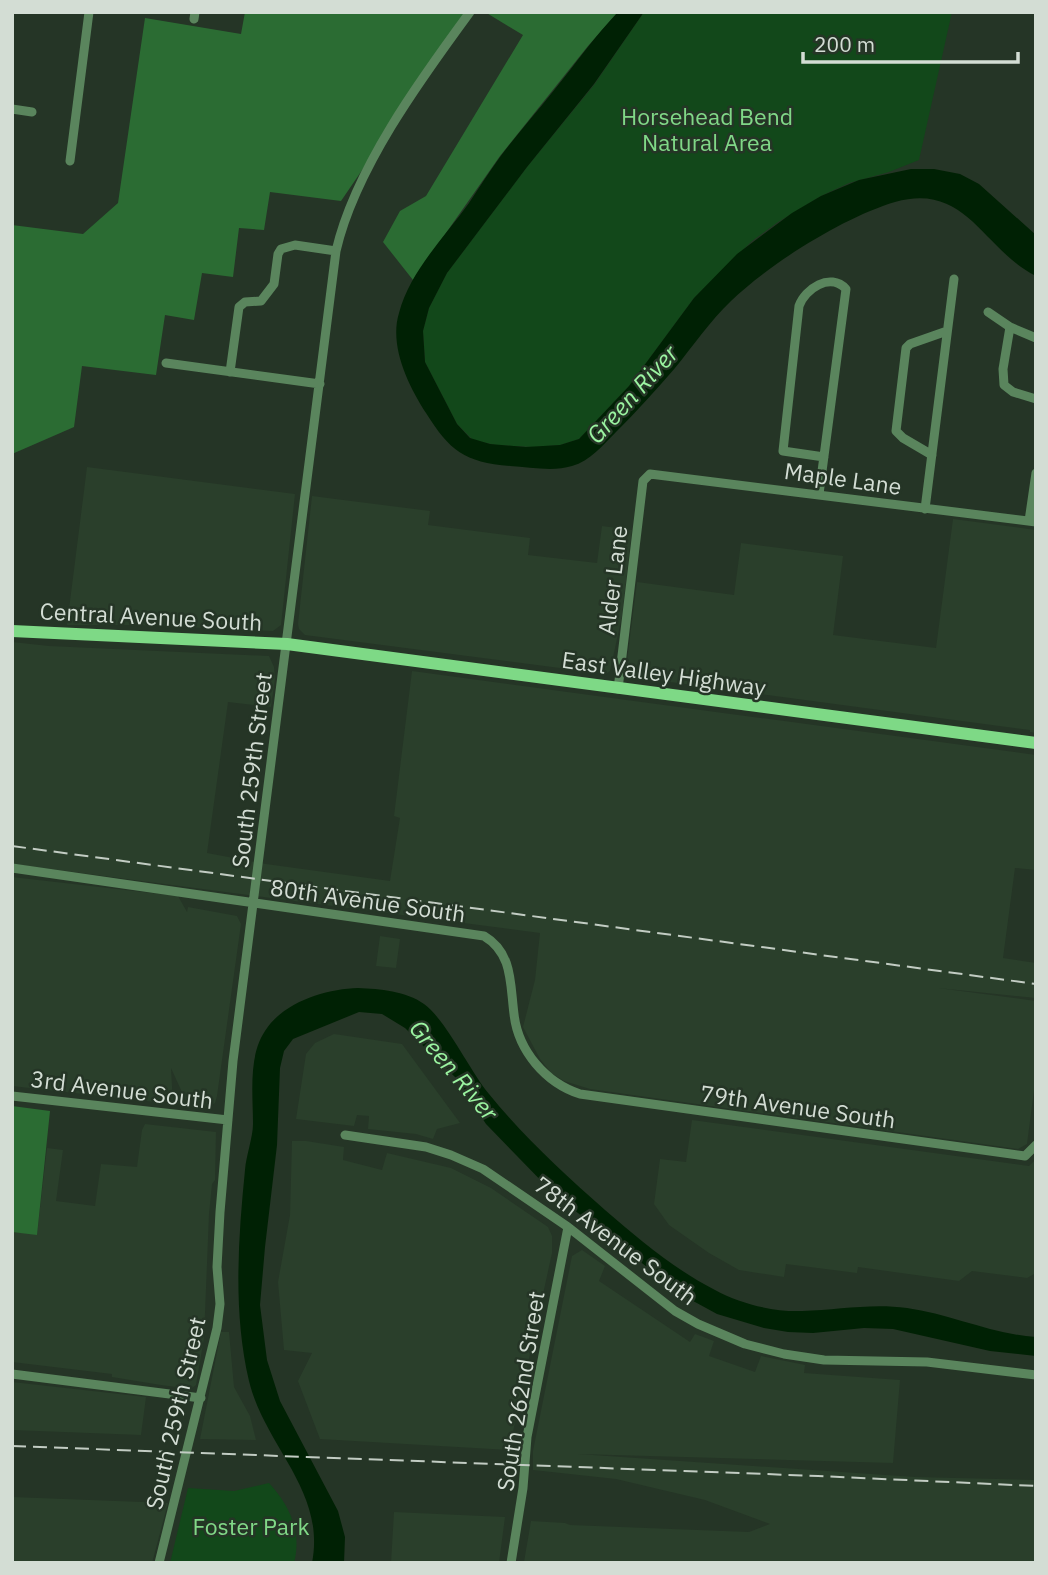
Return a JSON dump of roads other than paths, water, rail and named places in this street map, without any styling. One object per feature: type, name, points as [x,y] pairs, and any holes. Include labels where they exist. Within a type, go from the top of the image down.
[{"type":"main road","name":"Central Avenue South","points":[[12,631],[287,644]]},
{"type":"main road","name":"East Valley Highway","points":[[287,644],[1036,743]]},
{"type":"street","points":[[70,161],[89,12]]},
{"type":"street","name":"South 259th Street","points":[[159,1563],[217,1328],[220,1304],[218,1242],[228,1120],[336,251],[341,230],[358,188],[421,80],[470,12]]},
{"type":"street","points":[[12,109],[32,112]]},
{"type":"street","points":[[230,372],[239,307],[245,302],[260,302],[271,290],[281,249],[290,245],[336,251]]},
{"type":"street","points":[[925,509],[954,279]]},
{"type":"street","points":[[819,494],[824,457],[846,289],[841,284],[832,282],[811,288],[803,296],[799,306],[783,451],[824,457]]},
{"type":"street","points":[[988,312],[1010,327],[1036,338]]},
{"type":"street","points":[[1010,327],[1003,369],[1004,385],[1013,392],[1036,399]]},
{"type":"street","points":[[932,455],[902,438],[897,431],[906,348],[910,344],[947,331]]},
{"type":"street","points":[[166,363],[320,384]]},
{"type":"street","name":"Maple Lane","points":[[646,476],[654,473],[1032,521]]},
{"type":"street","points":[[1032,521],[1036,473]]},
{"type":"street","name":"Alder Lane","points":[[618,689],[643,481],[646,476]]},
{"type":"street","name":"80th Avenue South","points":[[12,868],[477,934],[496,945],[506,959],[517,1028],[532,1058],[548,1077],[567,1090]]},
{"type":"street","name":"79th Avenue South","points":[[567,1090],[601,1099],[1025,1156],[1036,1145]]},
{"type":"street","name":"3rd Avenue South","points":[[12,1096],[228,1120]]},
{"type":"street","name":"78th Avenue South","points":[[345,1135],[426,1147],[467,1161],[503,1181],[568,1227],[675,1311],[698,1324],[745,1343],[784,1354],[824,1360],[928,1363],[1036,1375]]},
{"type":"street","name":"South 262nd Street","points":[[511,1563],[523,1488],[527,1437],[568,1227]]},
{"type":"street","points":[[12,1374],[201,1398]]},
{"type":"water","name":"Green River","points":[[618,12],[644,12],[594,84],[447,273],[429,308],[423,331],[425,362],[457,424],[470,438],[490,444],[526,447],[560,445],[579,439],[629,386],[694,298],[737,254],[792,213],[821,196],[859,180],[911,169],[934,169],[960,174],[979,184],[1036,235],[1036,276],[1017,264],[972,221],[940,201],[920,198],[895,202],[831,230],[765,272],[731,301],[638,409],[601,447],[579,464],[565,468],[541,469],[494,464],[460,452],[443,437],[426,413],[402,365],[396,339],[404,298],[419,269],[500,157]]},
{"type":"water","name":"Green River","points":[[358,988],[401,993],[424,1004],[449,1033],[489,1094],[544,1154],[644,1243],[685,1273],[715,1290],[746,1303],[780,1310],[880,1306],[923,1311],[1003,1332],[1036,1337],[1036,1356],[990,1351],[893,1329],[788,1332],[717,1314],[684,1296],[555,1195],[486,1124],[456,1078],[405,1028],[382,1014],[359,1012],[293,1039],[284,1051],[280,1068],[277,1145],[260,1305],[267,1360],[280,1401],[338,1511],[345,1537],[344,1563],[312,1563],[314,1537],[310,1513],[292,1469],[257,1405],[244,1355],[238,1276],[243,1196],[253,1129],[254,1064],[265,1031],[283,1012],[306,999],[332,991]]},
{"type":"railway","points":[[12,846],[1036,984]]},
{"type":"railway","points":[[12,1446],[1036,1486]]},
{"type":"park label","name":"Horsehead Bend Natural Area","points":[[707,129]]},
{"type":"park label","name":"Foster Park","points":[[251,1526]]}]
